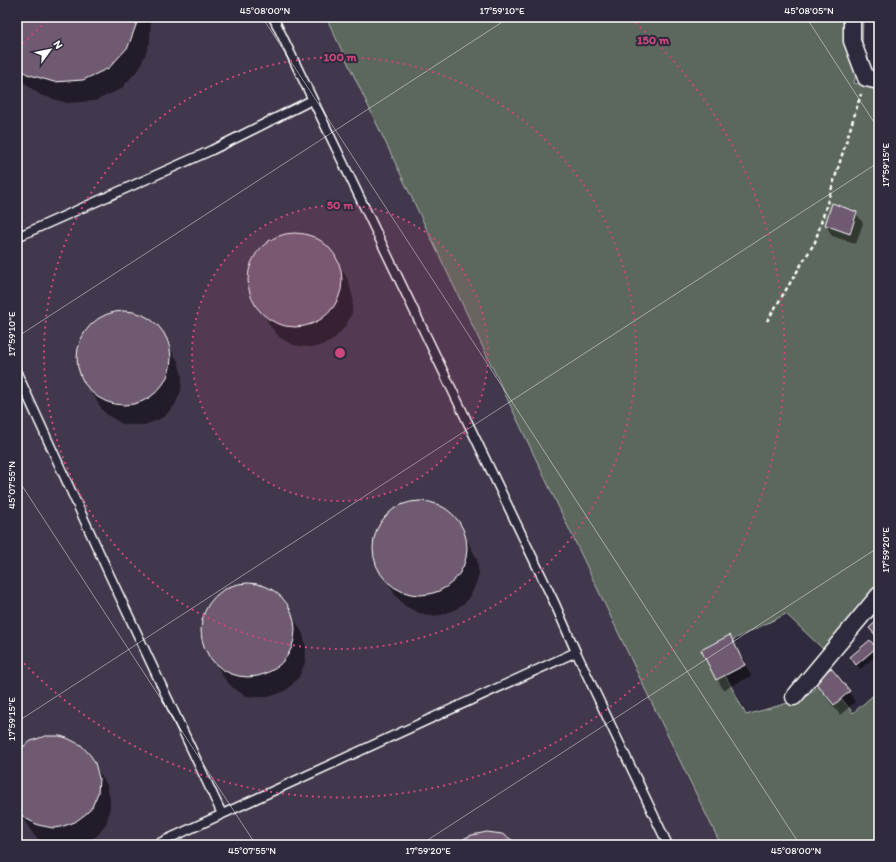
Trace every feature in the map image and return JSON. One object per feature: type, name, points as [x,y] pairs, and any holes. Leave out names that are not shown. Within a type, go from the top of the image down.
[{"type":"street","points":[[852,17],[852,41],[873,79]]},
{"type":"street","points":[[794,697],[879,596]]},
{"type":"lane","points":[[273,17],[555,604],[576,652],[668,845]]},
{"type":"lane","points":[[17,238],[212,150],[312,100]]},
{"type":"lane","points":[[17,373],[110,576],[222,814]]},
{"type":"lane","points":[[155,845],[576,652]]},
{"type":"path","points":[[767,321],[815,242],[873,79]]},
{"type":"shaded area","points":[[17,17],[326,17],[646,691],[721,845],[17,845]]},
{"type":"green space","points":[[326,17],[863,17],[862,48],[854,83],[879,89],[879,590],[824,650],[786,614],[712,650],[746,715],[805,698],[826,679],[853,713],[879,690],[879,845],[721,845],[646,691]]},
{"type":"building","points":[[17,17],[139,17],[128,47],[109,68],[83,80],[54,82],[27,74],[17,67]]},
{"type":"building","points":[[832,203],[857,212],[850,234],[825,225]]},
{"type":"building","points":[[295,233],[313,237],[328,247],[338,262],[342,280],[338,298],[328,313],[313,323],[295,327],[277,323],[262,313],[252,298],[248,280],[252,262],[262,247],[277,237]]},
{"type":"building","points":[[124,311],[142,315],[157,325],[167,340],[171,358],[167,376],[157,391],[142,401],[124,405],[106,401],[91,391],[81,376],[77,358],[81,340],[91,325],[106,315]]},
{"type":"building","points":[[420,501],[438,505],[453,515],[463,530],[467,548],[463,566],[453,581],[438,591],[420,595],[402,591],[387,581],[377,566],[373,548],[377,530],[387,515],[402,505]]},
{"type":"building","points":[[248,583],[266,587],[281,597],[291,612],[295,630],[291,648],[281,663],[266,673],[248,677],[230,673],[215,663],[205,648],[201,630],[205,612],[215,597],[230,587]]},
{"type":"building","points":[[879,619],[879,637],[878,638],[869,628]]},
{"type":"building","points":[[730,635],[745,665],[716,680],[701,650]]},
{"type":"building","points":[[870,640],[876,648],[856,665],[850,657]]},
{"type":"building","points":[[831,668],[850,691],[834,705],[814,681]]},
{"type":"building","points":[[45,736],[60,736],[81,745],[95,763],[99,778],[98,793],[92,807],[75,822],[61,827],[53,828],[38,825],[25,818],[17,810],[17,753],[31,741]]},
{"type":"building","points":[[487,832],[502,834],[519,845],[455,845],[472,835]]}]
